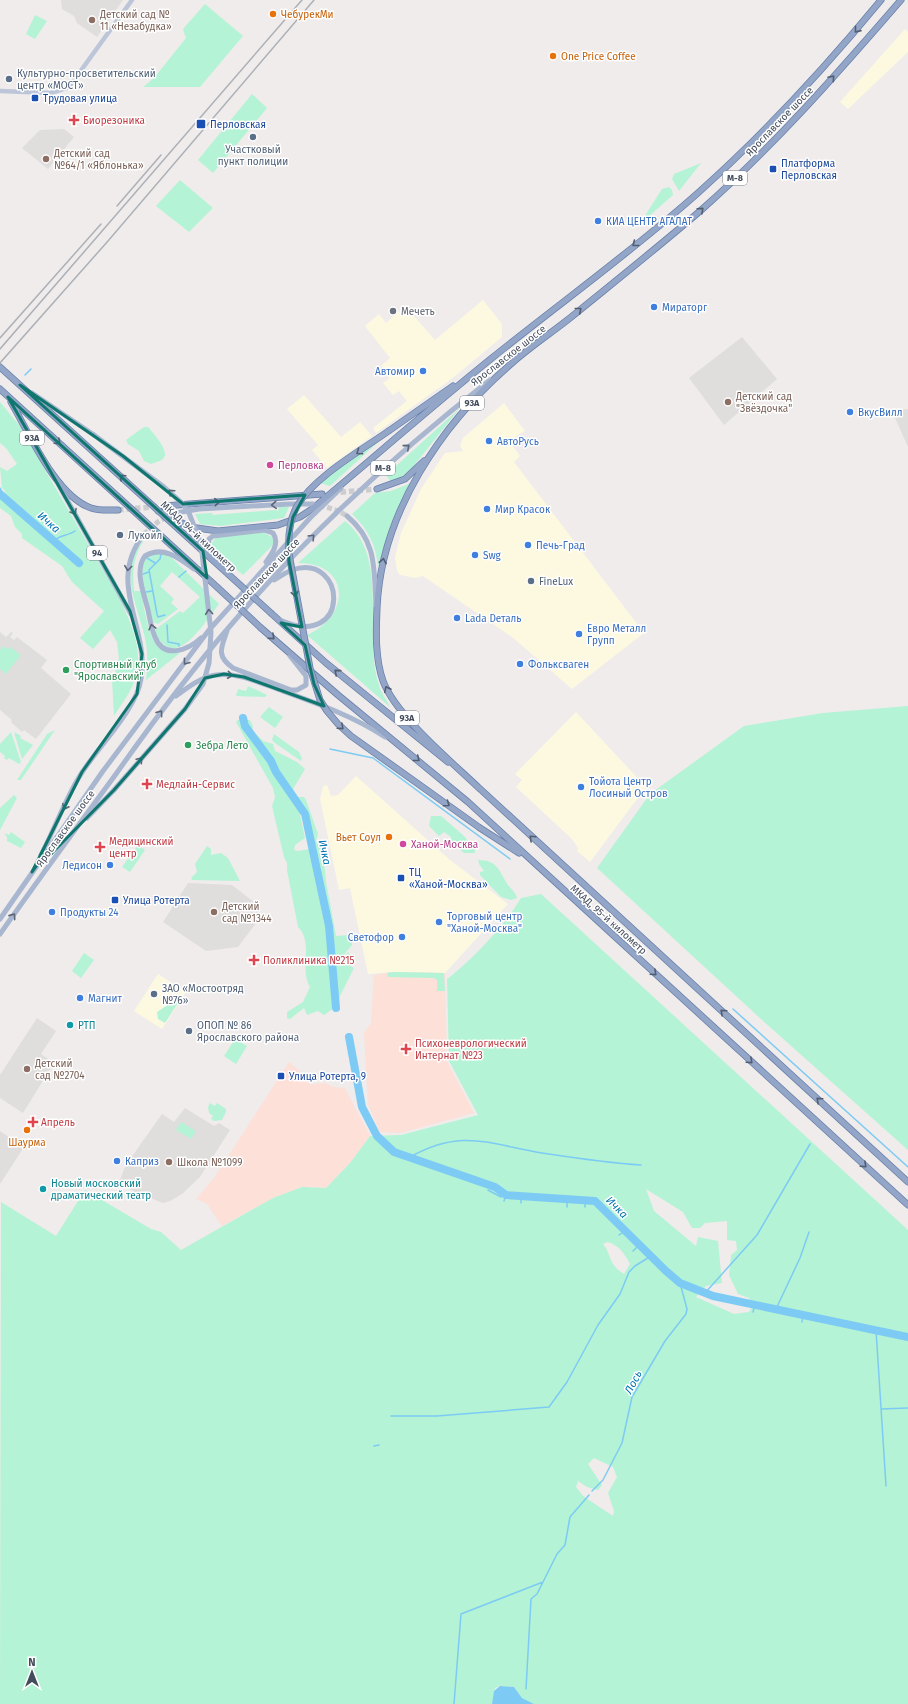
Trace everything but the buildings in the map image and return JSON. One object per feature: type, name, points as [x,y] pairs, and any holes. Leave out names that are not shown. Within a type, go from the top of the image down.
[{"type":"highway","name":"Ярославское шоссе","points":[[360,469],[405,429],[699,192],[807,86],[848,41],[881,0]]},
{"type":"highway","name":"Ярославское шоссе","points":[[511,364],[699,212],[740,174],[827,84],[901,0]]},
{"type":"highway","points":[[492,358],[312,487],[297,507],[293,517],[288,540],[289,554],[310,668],[320,700],[338,724],[480,828],[533,862]]},
{"type":"highway","name":"93A","points":[[377,489],[405,479],[415,472],[479,395],[511,364]]},
{"type":"highway","name":"МКАД, 94-й километр","points":[[0,367],[277,619],[388,715]]},
{"type":"highway","points":[[0,390],[283,648]]},
{"type":"highway","name":"93A","points":[[8,397],[55,478],[74,500],[92,509],[118,510]]},
{"type":"highway","name":"93A","points":[[437,447],[405,498],[385,549],[379,583],[376,624],[379,666],[386,689],[411,722],[480,789]]},
{"type":"highway","points":[[158,511],[199,530],[218,531],[278,525],[300,517],[312,509],[360,469]]},
{"type":"highway","points":[[164,506],[322,494]]},
{"type":"highway","name":"МКАД, 95-й километр","points":[[283,648],[468,802],[908,1206]]},
{"type":"highway","name":"МКАД, 95-й километр","points":[[388,715],[480,789],[908,1182]]},
{"type":"main road","points":[[0,92],[51,93],[68,88],[132,0]]},
{"type":"main road","name":"Ярославское шоссе","points":[[0,934],[170,700],[229,626],[266,585],[369,481],[414,440],[511,364]]},
{"type":"main road","points":[[20,385],[94,435],[164,487],[182,503],[189,513],[201,544],[211,632],[209,663],[203,684],[185,709],[114,790],[74,831]]},
{"type":"main road","name":"Ярославское шоссе","points":[[0,919],[142,718],[209,630],[310,518],[360,469]]},
{"type":"main road","name":"94","points":[[55,478],[130,611],[137,628]]},
{"type":"main road","points":[[176,514],[207,509],[313,504]]},
{"type":"main road","points":[[347,516],[363,532],[372,554],[376,624]]},
{"type":"main road","points":[[225,572],[210,553],[208,548],[209,539],[219,534],[269,531],[275,536],[276,545],[258,575]]},
{"type":"main road","name":"94","points":[[32,872],[82,772],[134,701],[140,686],[143,668],[140,640],[129,593],[127,571],[133,550],[144,534]]},
{"type":"main road","points":[[209,580],[168,552],[156,551],[149,553],[145,556],[140,565],[141,583],[155,638],[162,648],[168,650],[181,650],[191,647],[209,630]]},
{"type":"main road","points":[[266,585],[285,573],[302,568],[319,571],[331,582],[333,590],[332,608],[328,616],[322,622],[314,627],[304,628],[277,619]]},
{"type":"main road","points":[[229,626],[221,652],[222,658],[226,663],[233,668],[291,690],[302,689],[306,685],[306,676],[283,648]]},
{"type":"main road","points":[[170,700],[203,678],[224,674],[238,676],[308,700],[357,720],[405,749]]},
{"type":"highlighted area","points":[[20,385],[123,456],[183,504],[305,495],[293,517],[288,541],[289,561],[302,627],[281,623],[305,645],[314,684],[324,706],[244,677],[224,674],[205,678],[185,709],[114,790],[51,854],[47,851],[32,872],[82,772],[137,694],[142,654],[130,611],[8,397],[207,578],[203,551]]},
{"type":"shaded area","name":"Детский сад № 11 «Незабудка»","points":[[61,0],[123,0],[97,37],[77,23],[74,16],[62,9]]},
{"type":"shaded area","points":[[905,29],[908,32],[908,52],[848,109],[840,102]]},
{"type":"shaded area","name":"Детский сад №64/1 «Яблонька»","points":[[64,129],[74,137],[48,169],[22,148],[40,130]]},
{"type":"shaded area","name":"Автомир","points":[[483,300],[502,324],[502,337],[454,377],[376,433],[373,428],[407,401],[399,391],[393,395],[383,383],[390,378],[381,366],[390,358],[365,326],[379,314],[386,323],[405,306],[435,340]]},
{"type":"shaded area","name":"Детский сад \"Звёздочка\"","points":[[742,337],[777,379],[724,425],[689,378]]},
{"type":"shaded area","points":[[304,395],[341,437],[360,422],[372,436],[327,468],[312,450],[318,445],[287,409]]},
{"type":"shaded area","points":[[504,403],[525,431],[515,437],[512,445],[520,456],[514,462],[644,633],[572,689],[512,637],[423,576],[415,578],[400,575],[397,571],[395,558],[401,533],[421,489],[445,453],[463,451],[460,446],[463,438]]},
{"type":"shaded area","points":[[908,409],[908,447],[892,411]]},
{"type":"shaded area","points":[[0,632],[6,637],[11,632],[13,633],[10,637],[14,640],[17,637],[47,660],[41,668],[71,694],[36,739],[24,730],[22,732],[11,722],[12,720],[0,710]]},
{"type":"shaded area","name":"Тойота Центр Лосиный Остров","points":[[576,712],[646,787],[590,862],[577,851],[578,848],[572,839],[516,787],[522,780],[515,774]]},
{"type":"shaded area","points":[[356,776],[450,860],[508,904],[445,973],[393,972],[368,974],[350,888],[339,890],[320,799],[323,786],[327,785],[331,796],[338,795]]},
{"type":"shaded area","name":"Детский сад №1344","points":[[188,883],[232,885],[259,906],[259,919],[238,947],[206,951],[163,922]]},
{"type":"shaded area","name":"Психоневрологический Интернат №23","points":[[393,972],[445,973],[447,1061],[474,1113],[400,1133],[380,1132],[368,1105],[364,1033],[371,1023],[374,975]]},
{"type":"shaded area","points":[[158,974],[186,992],[162,1029],[134,1011]]},
{"type":"shaded area","name":"Детский сад №2704","points":[[37,1018],[56,1031],[41,1054],[54,1063],[23,1113],[0,1098],[0,1075]]},
{"type":"shaded area","points":[[289,1062],[300,1071],[301,1076],[310,1084],[325,1083],[334,1087],[345,1088],[370,1136],[350,1163],[326,1188],[302,1187],[273,1198],[222,1226],[207,1204],[196,1199],[214,1178]]},
{"type":"shaded area","name":"Школа №1099","points":[[185,1108],[214,1126],[219,1123],[230,1130],[200,1177],[182,1194],[163,1203],[135,1192],[119,1183],[124,1169],[162,1114],[174,1122]]},
{"type":"shaded area","points":[[0,1131],[24,1147],[0,1184]]},
{"type":"green space","points":[[205,4],[243,36],[200,87],[143,87],[154,78],[186,38],[183,29]]},
{"type":"green space","points":[[35,15],[47,21],[35,39],[26,34]]},
{"type":"green space","points":[[252,94],[267,108],[213,173],[198,160]]},
{"type":"green space","points":[[701,163],[679,191],[672,179],[674,174]]},
{"type":"green space","points":[[180,180],[213,208],[189,232],[156,206]]},
{"type":"green space","points":[[669,187],[672,190],[673,195],[639,225],[662,189]]},
{"type":"green space","points":[[0,402],[19,425],[121,601],[132,628],[138,656],[135,681],[114,716],[112,679],[116,674],[114,664],[119,659],[117,642],[110,630],[93,649],[80,638],[104,611],[72,582],[62,566],[22,538],[22,534],[15,527],[11,516],[0,508],[0,497],[4,496],[5,491],[2,488],[0,467],[7,471],[17,464],[6,448],[0,443]]},
{"type":"green space","points":[[460,408],[412,468],[403,476],[391,482],[386,475]]},
{"type":"green space","points":[[144,427],[148,427],[162,445],[165,452],[165,456],[162,460],[151,464],[144,461],[139,451],[128,444],[126,440]]},
{"type":"green space","points":[[389,432],[330,486],[320,483]]},
{"type":"green space","points":[[411,483],[393,519],[378,567],[370,538],[363,526],[352,514],[375,493],[391,491]]},
{"type":"green space","points":[[279,507],[289,507],[284,518],[220,526],[200,524],[195,514],[213,513],[212,515],[278,511]]},
{"type":"green space","points":[[345,521],[359,537],[367,555],[373,598],[373,643],[375,665],[380,688],[390,707],[307,635],[321,626],[332,616],[337,604],[339,592],[336,581],[328,572],[315,565],[298,563]]},
{"type":"green space","points":[[263,532],[272,537],[274,542],[272,546],[243,575],[212,548],[212,543],[216,537]]},
{"type":"green space","points":[[147,536],[139,549],[135,562],[133,576],[134,591],[141,591],[147,623],[157,645],[166,651],[180,653],[146,680],[146,645],[133,595],[130,571],[138,548]]},
{"type":"green space","points":[[153,553],[162,553],[171,557],[219,604],[189,641],[180,647],[171,648],[163,644],[155,632],[156,629],[180,611],[183,613],[200,597],[172,572],[160,586],[174,599],[171,603],[178,609],[158,624],[153,622],[144,587],[143,568],[145,560],[149,555]]},
{"type":"green space","points":[[3,646],[8,649],[10,647],[21,655],[6,674],[0,669],[0,650]]},
{"type":"green space","points":[[248,686],[267,695],[265,697],[236,696],[238,689],[246,691]]},
{"type":"green space","points":[[908,706],[908,1150],[761,1019],[597,868],[650,794],[744,726],[823,713]]},
{"type":"green space","points":[[269,707],[283,717],[275,728],[260,717]]},
{"type":"green space","points":[[241,720],[299,810],[305,838],[295,845],[294,850],[298,851],[310,849],[327,926],[334,1008],[324,1015],[318,1011],[307,1015],[304,1008],[290,1019],[287,1018],[287,1012],[303,1002],[310,987],[306,972],[305,940],[303,933],[298,927],[287,863],[284,857],[272,806],[275,797],[273,788],[236,722]]},
{"type":"green space","points":[[246,720],[250,720],[253,726],[252,730],[263,741],[273,744],[275,751],[297,762],[305,769],[293,789],[298,797],[304,797],[306,800],[318,834],[316,841],[323,851],[326,882],[336,936],[349,935],[352,938],[352,945],[341,958],[341,962],[354,968],[336,1004],[330,925],[307,814],[277,770],[272,759],[247,726]]},
{"type":"green space","points":[[55,730],[21,780],[17,780],[47,734]]},
{"type":"green space","points":[[11,732],[21,762],[19,764],[9,758],[7,760],[0,752],[0,744]]},
{"type":"green space","points":[[14,732],[21,736],[20,738],[33,745],[22,759]]},
{"type":"green space","points":[[274,734],[299,752],[302,758],[301,761],[272,740]]},
{"type":"green space","points":[[14,795],[17,798],[0,830],[0,808]]},
{"type":"green space","points":[[431,816],[441,816],[464,836],[475,850],[475,853],[464,853],[452,842],[448,843],[451,837],[444,832],[439,836],[429,826]]},
{"type":"green space","points":[[11,832],[25,842],[21,848],[7,841],[7,837],[4,833],[9,835]]},
{"type":"green space","points":[[138,845],[145,850],[130,872],[122,867]]},
{"type":"green space","points":[[207,846],[211,849],[211,855],[221,853],[228,858],[240,881],[192,880],[191,878],[197,872],[195,864]]},
{"type":"green space","points":[[478,860],[485,860],[494,864],[516,894],[517,898],[511,900],[501,897],[480,875],[480,872],[484,871]]},
{"type":"green space","points":[[541,894],[908,1230],[908,1704],[534,1704],[522,1698],[514,1687],[500,1686],[495,1688],[492,1704],[0,1704],[1,1202],[56,1236],[85,1190],[151,1229],[161,1232],[181,1250],[273,1198],[302,1187],[326,1188],[350,1163],[370,1136],[401,1135],[478,1115],[449,1061],[447,979],[487,942],[521,898]],"holes":[[[646,1189],[683,1212],[692,1228],[700,1228],[705,1223],[727,1221],[727,1240],[736,1241],[737,1250],[731,1255],[729,1275],[738,1294],[749,1298],[752,1307],[749,1312],[734,1314],[696,1297],[706,1286],[722,1283],[718,1241],[698,1237],[696,1246],[654,1211]],[[607,1242],[615,1245],[626,1257],[630,1264],[624,1274],[615,1266],[603,1244]],[[594,1458],[613,1467],[617,1477],[608,1493],[614,1511],[613,1516],[583,1496],[576,1487],[578,1481],[587,1487],[598,1490],[602,1485],[588,1464]]]},
{"type":"green space","points":[[348,952],[354,959],[349,965],[343,961],[343,958]]},
{"type":"green space","points":[[84,953],[94,960],[81,978],[72,971]]},
{"type":"green space","points":[[387,973],[444,973],[445,991],[437,991],[437,980],[434,978],[388,977]]},
{"type":"green space","points":[[178,998],[180,1000],[165,1023],[158,1019],[157,1012]]},
{"type":"green space","points":[[235,1039],[247,1046],[236,1064],[224,1056]]},
{"type":"green space","points":[[210,1103],[215,1106],[217,1103],[226,1109],[222,1120],[214,1121],[211,1119],[213,1116],[209,1113],[208,1107]]},
{"type":"green space","points":[[181,1122],[196,1131],[191,1139],[176,1130]]},
{"type":"water","points":[[500,1686],[514,1687],[522,1698],[534,1704],[492,1704],[494,1691]]},
{"type":"waterway","points":[[25,375],[31,369]]},
{"type":"waterway","name":"Ичка","points":[[0,488],[4,496]]},
{"type":"waterway","name":"Ичка","points":[[0,494],[79,563]]},
{"type":"waterway","points":[[54,541],[75,531]]},
{"type":"waterway","points":[[161,554],[160,559],[149,570],[158,617],[165,615]]},
{"type":"waterway","points":[[147,558],[155,563]]},
{"type":"waterway","points":[[179,577],[186,571]]},
{"type":"waterway","points":[[143,574],[149,572]]},
{"type":"waterway","points":[[146,592],[152,591]]},
{"type":"waterway","points":[[167,625],[168,642],[179,644],[179,646]]},
{"type":"waterway","name":"Ичка","points":[[243,718],[245,726],[271,761],[276,772],[305,814],[329,926],[336,1008]]},
{"type":"waterway","points":[[330,749],[373,758],[510,859]]},
{"type":"waterway","points":[[733,1009],[908,1167]]},
{"type":"waterway","name":"Ичка","points":[[349,1037],[362,1107],[377,1136],[394,1152],[495,1187],[506,1195],[595,1201],[680,1283],[713,1296],[908,1337]]},
{"type":"waterway","points":[[410,1157],[428,1148],[445,1143],[475,1141],[567,1157],[641,1165]]},
{"type":"waterway","points":[[705,1293],[757,1235],[810,1144]]},
{"type":"waterway","points":[[488,1190],[501,1197]]},
{"type":"waterway","name":"Ичка","points":[[504,1201],[506,1195]]},
{"type":"waterway","name":"Ичка","points":[[521,1196],[521,1203]]},
{"type":"waterway","points":[[567,1200],[567,1207]]},
{"type":"waterway","name":"Ичка","points":[[585,1201],[585,1207]]},
{"type":"waterway","name":"Ичка","points":[[619,1235],[625,1231]]},
{"type":"waterway","points":[[776,1309],[800,1258],[809,1232]]},
{"type":"waterway","points":[[633,1251],[639,1245]]},
{"type":"waterway","points":[[391,1416],[437,1416],[549,1407],[567,1382],[598,1325],[620,1294],[629,1272],[635,1266],[651,1256]]},
{"type":"waterway","name":"Лось","points":[[592,1491],[603,1480],[622,1443],[632,1397],[665,1341],[686,1314],[687,1309],[680,1283]]},
{"type":"waterway","name":"Ичка","points":[[753,1312],[755,1305]]},
{"type":"waterway","name":"Ичка","points":[[802,1322],[803,1315]]},
{"type":"waterway","points":[[876,1330],[886,1486]]},
{"type":"waterway","points":[[881,1409],[908,1408]]},
{"type":"waterway","points":[[374,1446],[379,1445]]},
{"type":"waterway","name":"Лось","points":[[526,1689],[531,1599],[537,1594],[557,1554],[565,1545],[570,1517],[589,1495]]},
{"type":"waterway","points":[[454,1704],[461,1614],[543,1582]]},
{"type":"tunnel","points":[[332,493],[377,489]]},
{"type":"tunnel","points":[[320,505],[339,511],[347,516]]},
{"type":"tunnel","points":[[118,510],[164,506]]},
{"type":"tunnel","points":[[144,534],[159,521],[176,513]]},
{"type":"railway","points":[[0,349],[302,0]]},
{"type":"railway","points":[[0,363],[108,241],[314,0]]},
{"type":"railway","points":[[117,206],[161,155]]},
{"type":"railway","points":[[0,338],[101,224]]},
{"type":"place","name":"ЧебурекМи","points":[[273,14]]},
{"type":"place","name":"Детский сад № 11 «Незабудка»","points":[[92,20]]},
{"type":"place","name":"One Price Coffee","points":[[553,56]]},
{"type":"place","name":"Культурно-просветительский центр «МОСТ»","points":[[9,79]]},
{"type":"place","name":"Трудовая улица","points":[[35,98]]},
{"type":"place","name":"Биорезоника","points":[[74,120]]},
{"type":"place","name":"Перловская","points":[[201,124]]},
{"type":"place","name":"Участковый пункт полиции","points":[[253,137]]},
{"type":"place","name":"Детский сад №64/1 «Яблонька»","points":[[46,159]]},
{"type":"place","name":"Платформа Перловская","points":[[773,169]]},
{"type":"place","name":"КИА ЦЕНТР АГАЛАТ","points":[[598,221]]},
{"type":"place","name":"Мираторг","points":[[654,307]]},
{"type":"place","name":"Мечеть","points":[[393,311]]},
{"type":"place","name":"Автомир","points":[[423,371]]},
{"type":"place","name":"Детский сад \"Звёздочка\"","points":[[728,402]]},
{"type":"place","name":"ВкусВилл","points":[[850,412]]},
{"type":"place","name":"АвтоРусь","points":[[489,441]]},
{"type":"place","name":"Перловка","points":[[270,465]]},
{"type":"place","name":"Мир Красок","points":[[487,509]]},
{"type":"place","name":"Лукойл","points":[[120,535]]},
{"type":"place","name":"Печь-Град","points":[[528,545]]},
{"type":"place","name":"Swg","points":[[475,555]]},
{"type":"place","name":"FineLux","points":[[531,581]]},
{"type":"place","name":"Lada Dеталь","points":[[457,618]]},
{"type":"place","name":"Евро Металл Групп","points":[[579,634]]},
{"type":"place","name":"Фольксваген","points":[[520,664]]},
{"type":"place","name":"Спортивный клуб \"Ярославский\"","points":[[66,670]]},
{"type":"place","name":"Зебра Лето","points":[[188,745]]},
{"type":"place","name":"Медлайн-Сервис","points":[[147,784]]},
{"type":"place","name":"Тойота Центр Лосиный Остров","points":[[581,787]]},
{"type":"place","name":"Вьет Соул","points":[[389,837]]},
{"type":"place","name":"Ханой-Москва","points":[[403,844]]},
{"type":"place","name":"Медицинский центр","points":[[100,847]]},
{"type":"place","name":"Ледисон","points":[[110,865]]},
{"type":"place","name":"ТЦ «Ханой-Москва»","points":[[401,878]]},
{"type":"place","name":"Улица Ротерта","points":[[115,900]]},
{"type":"place","name":"Продукты 24","points":[[52,912]]},
{"type":"place","name":"Детский сад №1344","points":[[214,912]]},
{"type":"place","name":"Торговый центр \"Ханой-Москва\"","points":[[439,922]]},
{"type":"place","name":"Светофор","points":[[402,937]]},
{"type":"place","name":"Поликлиника №215","points":[[254,960]]},
{"type":"place","name":"ЗАО «Мостоотряд №76»","points":[[154,994]]},
{"type":"place","name":"Магнит","points":[[80,998]]},
{"type":"place","name":"РТП","points":[[70,1025]]},
{"type":"place","name":"ОПОП № 86 Ярославского района","points":[[189,1031]]},
{"type":"place","name":"Психоневрологический Интернат №23","points":[[406,1049]]},
{"type":"place","name":"Детский сад №2704","points":[[27,1069]]},
{"type":"place","name":"Улица Ротерта, 9","points":[[281,1076]]},
{"type":"place","name":"Апрель","points":[[33,1122]]},
{"type":"place","name":"Шаурма","points":[[27,1130]]},
{"type":"place","name":"Каприз","points":[[117,1161]]},
{"type":"place","name":"Школа №1099","points":[[169,1162]]},
{"type":"place","name":"Новый московский драматический театр","points":[[43,1189]]}]
